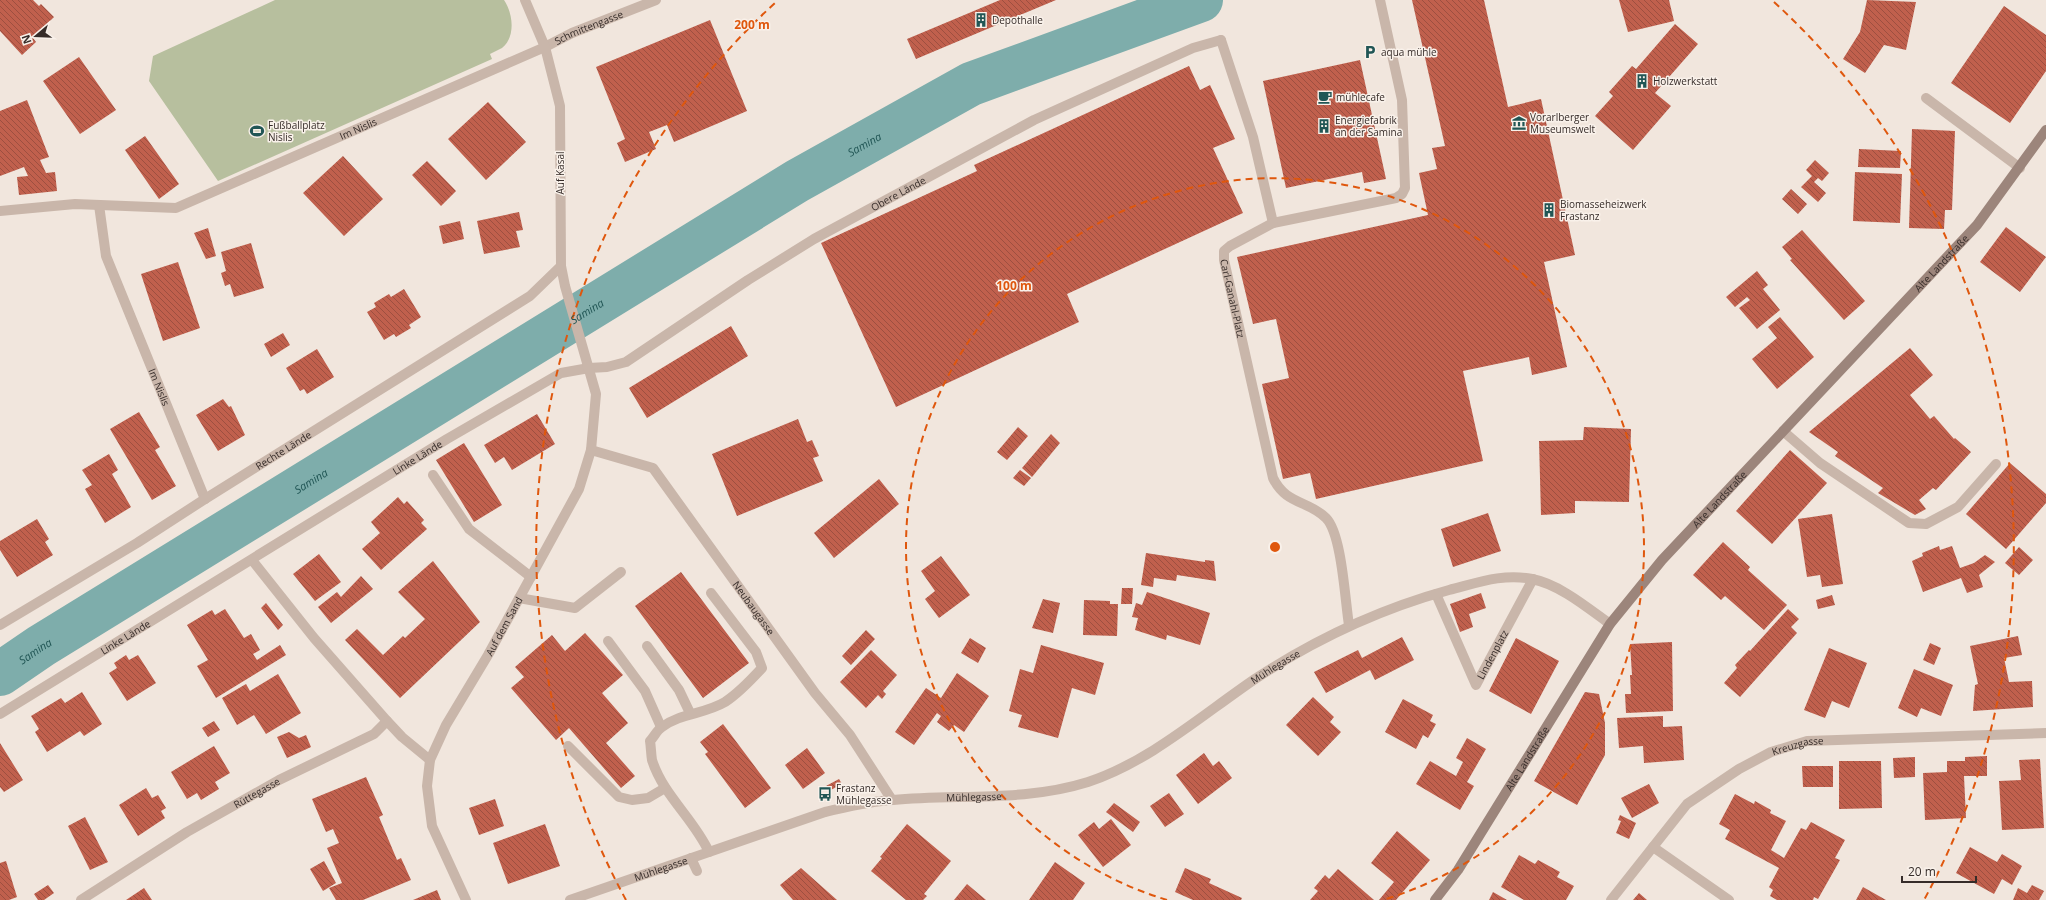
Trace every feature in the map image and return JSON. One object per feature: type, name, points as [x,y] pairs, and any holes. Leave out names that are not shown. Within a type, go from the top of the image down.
[{"type":"main road","name":"Alte Landstraße","points":[[1435,900],[1458,870],[1610,624],[1662,560],[1977,225],[2020,168],[2046,130]]},
{"type":"street","name":"Auf Kasal","points":[[525,0],[544,47],[560,106],[561,266],[565,286],[584,348]]},
{"type":"street","name":"Schmittengasse","points":[[544,47],[572,33],[656,0]]},
{"type":"street","name":"Carl-Ganahl-Platz","points":[[1349,626],[1337,541],[1331,525],[1325,517],[1282,493],[1273,478],[1224,260],[1224,251],[1230,246],[1273,224],[1396,198],[1402,194],[1405,188],[1402,100],[1380,0]]},
{"type":"street","name":"Obere Lände","points":[[588,368],[607,367],[626,362],[748,280],[814,239],[1034,120],[1193,48],[1221,40],[1253,137],[1273,224]]},
{"type":"street","name":"Im Nislis","points":[[0,211],[75,204],[176,208],[544,47]]},
{"type":"street","points":[[1926,98],[2020,168]]},
{"type":"street","name":"Im Nislis","points":[[99,205],[106,256],[205,498]]},
{"type":"street","name":"Rechte Lände","points":[[0,625],[137,543],[205,498],[530,296],[561,266]]},
{"type":"street","name":"Auf dem Sand","points":[[466,900],[432,826],[427,786],[430,760],[446,725],[488,655],[579,489],[591,450],[596,394],[584,348]]},
{"type":"street","name":"Linke Lände","points":[[0,714],[447,439],[561,373],[588,368]]},
{"type":"street","points":[[1783,430],[1820,463],[1909,523],[1926,524],[1958,507],[1996,464]]},
{"type":"street","name":"Neubaugasse","points":[[591,450],[653,468],[814,692],[850,735],[892,800]]},
{"type":"street","points":[[433,475],[469,529],[531,577]]},
{"type":"street","points":[[252,560],[314,638],[387,721],[402,737],[430,760]]},
{"type":"street","points":[[519,598],[575,608],[621,572]]},
{"type":"street","points":[[1349,626],[1436,594],[1500,576],[1533,579],[1562,591],[1610,624]]},
{"type":"street","name":"Lindenplatz","points":[[1436,594],[1476,685],[1533,579]]},
{"type":"street","points":[[709,852],[704,839],[665,788],[652,759],[650,741],[661,727],[690,713],[704,711],[725,702],[748,683],[762,668],[756,652],[711,593]]},
{"type":"street","name":"Mühlegasse","points":[[570,900],[825,812],[892,800],[1026,794],[1057,790],[1113,773],[1136,762],[1257,678],[1349,626]]},
{"type":"street","points":[[608,641],[645,690],[661,727]]},
{"type":"street","points":[[647,646],[679,690],[690,713]]},
{"type":"street","name":"Rüttegasse","points":[[81,900],[187,832],[279,780],[374,734],[387,721]]},
{"type":"street","name":"Kreuzgasse","points":[[1611,900],[1687,804],[1745,765],[1771,752],[1807,741],[2046,733]]},
{"type":"street","points":[[568,746],[619,797],[632,800],[648,798],[665,788]]},
{"type":"street","points":[[1653,848],[1729,900]]},
{"type":"street","points":[[691,858],[697,871]]},
{"type":"green space","name":"Fußballplatz Nislis","points":[[275,0],[504,0],[509,11],[512,25],[509,38],[506,43],[502,48],[490,54],[492,59],[218,181],[149,81],[153,56]]},
{"type":"building","points":[[0,0],[33,0],[39,6],[41,4],[54,17],[33,38],[36,42],[22,55],[0,31]]},
{"type":"building","name":"Depothalle","points":[[1000,0],[1056,0],[916,59],[907,39]]},
{"type":"building","points":[[1412,0],[1484,0],[1508,107],[1541,99],[1575,255],[1544,262],[1567,367],[1532,375],[1529,357],[1463,371],[1483,461],[1316,499],[1310,473],[1283,479],[1262,384],[1289,378],[1276,319],[1253,324],[1237,257],[1428,215],[1419,173],[1437,169],[1432,148],[1445,146]]},
{"type":"building","points":[[1619,0],[1669,0],[1674,21],[1628,32]]},
{"type":"building","points":[[1867,0],[1916,2],[1906,50],[1884,45],[1865,73],[1843,59],[1860,32]]},
{"type":"building","points":[[2004,6],[2046,35],[2046,71],[2010,123],[1951,83]]},
{"type":"building","points":[[710,20],[747,111],[674,142],[667,125],[649,132],[656,149],[625,162],[617,143],[625,139],[596,67]]},
{"type":"building","name":"Holzwerkstatt","points":[[1675,24],[1698,44],[1655,93],[1671,106],[1633,150],[1595,116],[1613,96],[1609,92],[1632,66],[1636,69]]},
{"type":"building","points":[[79,57],[116,110],[80,134],[43,81]]},
{"type":"building","name":"Energiefabrik an der Samina","points":[[1360,60],[1386,179],[1364,183],[1362,172],[1286,188],[1263,81]]},
{"type":"building","points":[[1189,66],[1200,90],[1210,85],[1235,139],[1213,148],[1243,213],[1067,294],[1079,322],[896,407],[821,243],[977,171],[974,165]]},
{"type":"building","points":[[27,100],[49,157],[40,160],[46,173],[55,172],[57,191],[19,195],[17,177],[28,176],[24,167],[0,176],[0,111]]},
{"type":"building","points":[[488,102],[526,142],[486,180],[448,139]]},
{"type":"building","points":[[1912,129],[1955,131],[1952,210],[1945,210],[1944,229],[1909,228]]},
{"type":"building","points":[[145,136],[179,184],[159,199],[125,150]]},
{"type":"building","points":[[1859,149],[1901,151],[1900,168],[1858,167]]},
{"type":"building","points":[[343,156],[383,199],[344,236],[303,193]]},
{"type":"building","points":[[1815,160],[1829,173],[1822,181],[1818,178],[1814,182],[1826,193],[1818,202],[1801,187],[1812,176],[1806,170]]},
{"type":"building","points":[[427,161],[456,191],[441,206],[412,175]]},
{"type":"building","points":[[1855,172],[1902,174],[1900,223],[1853,221]]},
{"type":"building","points":[[1791,189],[1807,204],[1798,214],[1782,199]]},
{"type":"building","points":[[519,212],[523,230],[516,231],[520,247],[484,254],[477,221]]},
{"type":"building","points":[[460,221],[464,239],[443,244],[439,226]]},
{"type":"building","points":[[2006,227],[2046,257],[2020,292],[1980,262]]},
{"type":"building","points":[[208,228],[216,256],[206,259],[194,233]]},
{"type":"building","points":[[1802,230],[1865,301],[1844,320],[1790,260],[1792,259],[1782,247]]},
{"type":"building","points":[[251,243],[264,288],[234,297],[230,284],[225,286],[221,273],[226,271],[221,252]]},
{"type":"building","points":[[178,262],[200,328],[163,341],[141,274]]},
{"type":"building","points":[[1757,271],[1768,285],[1763,289],[1780,310],[1757,329],[1739,308],[1750,300],[1747,297],[1735,307],[1726,297]]},
{"type":"building","points":[[404,289],[421,317],[409,325],[411,328],[396,337],[394,334],[384,340],[367,312],[376,307],[374,303],[389,294],[391,297]]},
{"type":"building","points":[[1780,317],[1814,357],[1777,389],[1752,359],[1777,338],[1768,327]]},
{"type":"building","points":[[731,326],[748,356],[647,418],[629,388]]},
{"type":"building","points":[[283,333],[290,345],[271,357],[264,344]]},
{"type":"building","points":[[1910,348],[1933,375],[1910,395],[1930,419],[1934,416],[1954,439],[1955,438],[1971,452],[1936,490],[1933,488],[1919,500],[1926,509],[1915,515],[1878,493],[1883,488],[1835,456],[1838,452],[1809,432]]},
{"type":"building","points":[[317,349],[334,377],[307,394],[304,389],[300,391],[286,368]]},
{"type":"building","points":[[223,399],[229,407],[231,406],[245,435],[218,451],[196,415]]},
{"type":"building","points":[[139,412],[160,447],[155,450],[176,486],[152,500],[110,429]]},
{"type":"building","points":[[537,414],[555,444],[512,470],[504,457],[495,463],[484,445]]},
{"type":"building","points":[[798,419],[807,442],[812,440],[819,456],[813,458],[823,481],[737,516],[712,454]]},
{"type":"building","points":[[1018,427],[1028,436],[1007,460],[997,452]]},
{"type":"building","points":[[1584,427],[1631,429],[1629,502],[1575,501],[1575,513],[1541,515],[1539,441],[1583,440]]},
{"type":"building","points":[[1051,434],[1060,443],[1032,477],[1022,468]]},
{"type":"building","points":[[464,443],[502,505],[474,522],[436,460]]},
{"type":"building","points":[[1790,450],[1827,483],[1772,544],[1736,511]]},
{"type":"building","points":[[109,454],[118,470],[112,474],[131,507],[105,523],[85,489],[92,485],[82,470]]},
{"type":"building","points":[[2010,463],[2046,494],[2046,503],[2006,549],[1966,514]]},
{"type":"building","points":[[1020,470],[1031,478],[1024,486],[1013,478]]},
{"type":"building","points":[[879,479],[899,504],[834,558],[814,533]]},
{"type":"building","points":[[398,497],[404,504],[407,501],[424,520],[421,523],[427,529],[381,570],[362,549],[380,533],[371,522]]},
{"type":"building","points":[[1488,513],[1501,551],[1453,567],[1441,529]]},
{"type":"building","points":[[1832,514],[1843,584],[1822,587],[1820,575],[1807,577],[1798,519]]},
{"type":"building","points":[[37,519],[49,539],[45,542],[53,555],[17,577],[0,550],[0,541]]},
{"type":"building","points":[[1723,542],[1750,567],[1748,570],[1787,605],[1764,630],[1725,596],[1721,600],[1693,575]]},
{"type":"building","points":[[1939,546],[1940,550],[1952,546],[1960,568],[1974,563],[1985,555],[1995,562],[1979,575],[1983,587],[1967,593],[1961,578],[1923,592],[1912,561],[1923,556],[1922,553]]},
{"type":"building","points":[[2019,547],[2033,560],[2019,575],[2005,563]]},
{"type":"building","points":[[1146,553],[1205,562],[1205,560],[1214,561],[1216,581],[1177,575],[1176,581],[1154,578],[1153,587],[1141,585]]},
{"type":"building","points":[[319,554],[341,582],[315,601],[293,574]]},
{"type":"building","points":[[941,556],[970,595],[939,618],[925,599],[935,591],[921,571]]},
{"type":"building","points":[[433,561],[480,622],[400,698],[345,640],[357,629],[383,655],[403,636],[405,638],[425,619],[398,592]]},
{"type":"building","points":[[681,572],[749,663],[703,698],[635,606]]},
{"type":"building","points":[[361,576],[373,589],[331,623],[318,607],[337,592],[341,597]]},
{"type":"building","points":[[1122,588],[1133,588],[1132,604],[1121,604]]},
{"type":"building","points":[[1147,592],[1210,613],[1200,645],[1167,635],[1166,640],[1135,630],[1138,618],[1132,617],[1136,603],[1142,605]]},
{"type":"building","points":[[1481,593],[1486,608],[1469,614],[1473,627],[1460,632],[1450,604]]},
{"type":"building","points":[[1832,595],[1835,605],[1818,609],[1816,600]]},
{"type":"building","points":[[1043,599],[1060,603],[1053,633],[1032,628]]},
{"type":"building","points":[[1084,600],[1110,601],[1110,604],[1118,604],[1117,636],[1083,635]]},
{"type":"building","points":[[266,603],[283,625],[278,630],[261,608]]},
{"type":"building","points":[[225,609],[244,638],[251,634],[260,650],[253,654],[257,660],[280,645],[286,655],[216,698],[197,666],[208,660],[187,625],[212,610],[215,615]]},
{"type":"building","points":[[1788,609],[1799,619],[1791,627],[1797,633],[1740,697],[1724,683],[1737,668],[1735,665],[1749,650],[1750,651]]},
{"type":"building","points":[[866,630],[875,639],[851,665],[842,656]]},
{"type":"building","points":[[585,633],[623,675],[602,693],[628,723],[606,743],[635,776],[621,788],[569,728],[556,740],[511,688],[524,677],[515,667],[552,635],[565,651]]},
{"type":"building","points":[[2018,636],[2022,655],[2004,658],[2009,682],[2032,681],[2033,707],[1973,711],[1975,685],[1978,684],[1970,646]]},
{"type":"building","points":[[1402,637],[1414,660],[1375,680],[1370,670],[1326,693],[1314,672],[1358,650],[1362,658]]},
{"type":"building","points":[[970,638],[986,648],[978,663],[961,653]]},
{"type":"building","points":[[1516,638],[1559,661],[1531,714],[1489,691]]},
{"type":"building","points":[[1672,642],[1673,711],[1626,713],[1625,694],[1631,694],[1630,675],[1632,675],[1630,644]]},
{"type":"building","points":[[1930,643],[1941,648],[1934,665],[1923,660]]},
{"type":"building","points":[[1041,645],[1104,663],[1095,695],[1072,688],[1058,738],[1018,727],[1022,715],[1009,711],[1020,669],[1033,673]]},
{"type":"building","points":[[1829,648],[1867,663],[1849,708],[1832,701],[1825,718],[1804,710]]},
{"type":"building","points":[[871,650],[897,675],[883,691],[886,694],[882,699],[878,695],[866,708],[840,682]]},
{"type":"building","points":[[126,655],[129,660],[138,655],[156,683],[127,701],[109,673],[117,668],[114,663]]},
{"type":"building","points":[[1914,669],[1953,685],[1941,716],[1921,708],[1917,717],[1898,708]]},
{"type":"building","points":[[957,673],[989,696],[964,732],[954,725],[949,731],[937,722],[941,716],[937,713],[914,745],[895,732],[926,688],[941,698]]},
{"type":"building","points":[[278,674],[301,713],[266,734],[254,715],[237,725],[222,698],[246,684],[250,691]]},
{"type":"building","points":[[82,692],[102,724],[84,736],[80,731],[47,752],[35,732],[39,729],[31,716],[61,698],[65,703]]},
{"type":"building","points":[[1585,692],[1599,694],[1605,723],[1605,755],[1577,805],[1534,781]]},
{"type":"building","points":[[1313,697],[1334,717],[1330,722],[1341,732],[1318,756],[1286,725]]},
{"type":"building","points":[[1403,699],[1433,715],[1430,721],[1436,724],[1428,738],[1423,735],[1416,749],[1385,732]]},
{"type":"building","points":[[1663,716],[1663,727],[1682,726],[1684,760],[1644,763],[1643,746],[1619,748],[1617,718]]},
{"type":"building","points":[[214,721],[220,730],[208,737],[202,728]]},
{"type":"building","points":[[723,724],[771,788],[745,808],[705,754],[708,752],[700,742]]},
{"type":"building","points":[[289,732],[299,738],[306,735],[311,747],[287,758],[277,737]]},
{"type":"building","points":[[1467,738],[1486,749],[1467,782],[1474,786],[1460,810],[1416,784],[1430,761],[1456,776],[1463,762],[1456,758]]},
{"type":"building","points":[[0,743],[23,780],[4,792],[0,787]]},
{"type":"building","points":[[214,746],[230,773],[215,782],[219,789],[201,800],[197,793],[187,799],[171,772]]},
{"type":"building","points":[[807,748],[825,773],[803,789],[785,765]]},
{"type":"building","points":[[1204,753],[1213,766],[1219,761],[1232,778],[1198,804],[1176,775]]},
{"type":"building","points":[[1987,756],[1987,776],[1964,776],[1966,818],[1925,820],[1923,773],[1947,772],[1947,761],[1965,761],[1965,757]]},
{"type":"building","points":[[1915,757],[1915,777],[1894,778],[1893,758]]},
{"type":"building","points":[[2040,759],[2044,828],[2002,830],[1999,781],[2021,780],[2019,760]]},
{"type":"building","points":[[1839,761],[1881,761],[1882,808],[1839,809]]},
{"type":"building","points":[[1802,766],[1833,766],[1833,787],[1803,787]]},
{"type":"building","points":[[366,777],[383,815],[379,817],[397,860],[401,858],[411,880],[363,900],[336,900],[329,888],[342,883],[327,848],[339,843],[333,829],[326,832],[312,799]]},
{"type":"building","points":[[839,779],[842,784],[829,791],[826,786]]},
{"type":"building","points":[[1649,784],[1659,803],[1632,818],[1621,798]]},
{"type":"building","points":[[146,788],[152,798],[158,795],[166,808],[161,811],[165,818],[138,836],[119,805]]},
{"type":"building","points":[[1169,793],[1184,814],[1165,827],[1150,806]]},
{"type":"building","points":[[1735,794],[1754,804],[1755,801],[1771,810],[1770,813],[1786,821],[1771,850],[1784,858],[1801,828],[1806,830],[1811,822],[1845,840],[1835,858],[1840,860],[1818,899],[1814,897],[1813,900],[1777,900],[1770,896],[1773,890],[1769,887],[1779,868],[1725,839],[1730,830],[1719,824]]},
{"type":"building","points":[[495,799],[504,826],[479,835],[469,808]]},
{"type":"building","points":[[1114,803],[1140,822],[1133,832],[1106,812]]},
{"type":"building","points":[[1620,815],[1636,823],[1629,839],[1616,833],[1621,821],[1618,820]]},
{"type":"building","points":[[85,817],[108,862],[90,870],[68,826]]},
{"type":"building","points":[[1111,819],[1131,845],[1103,867],[1078,835],[1094,822],[1099,829]]},
{"type":"building","points":[[545,824],[560,866],[508,884],[493,843]]},
{"type":"building","points":[[907,824],[951,861],[924,894],[927,896],[923,900],[906,900],[871,871],[882,858],[880,857]]},
{"type":"building","points":[[1397,831],[1430,860],[1396,900],[1379,900],[1394,882],[1371,863]]},
{"type":"building","points":[[1970,847],[1997,862],[2002,854],[2022,866],[2012,885],[2002,879],[1994,894],[1956,873]]},
{"type":"building","points":[[1519,855],[1535,864],[1538,860],[1560,872],[1557,877],[1574,886],[1566,900],[1524,900],[1501,887]]},
{"type":"building","points":[[6,861],[17,897],[9,900],[0,900],[0,863]]},
{"type":"building","points":[[324,861],[336,883],[323,891],[310,869]]},
{"type":"building","points":[[1055,862],[1085,883],[1073,900],[1029,900]]},
{"type":"building","points":[[801,868],[837,900],[793,900],[780,885]]},
{"type":"building","points":[[1185,868],[1211,879],[1209,883],[1242,898],[1241,900],[1193,900],[1175,892]]},
{"type":"building","points":[[1338,869],[1374,900],[1310,900],[1318,891],[1314,888],[1325,875],[1329,879]]},
{"type":"building","points":[[967,884],[986,900],[954,900]]},
{"type":"building","points":[[48,885],[54,893],[44,900],[38,900],[34,894]]},
{"type":"building","points":[[2032,885],[2044,891],[2039,900],[2013,900],[2018,888],[2027,893]]},
{"type":"building","points":[[1863,887],[1886,900],[1856,900]]},
{"type":"building","points":[[144,888],[152,900],[126,900]]},
{"type":"building","points":[[437,890],[441,900],[413,900]]},
{"type":"building","points":[[1493,892],[1507,900],[1489,900]]},
{"type":"building","points":[[1639,893],[1647,900],[1633,900]]},
{"type":"waterway","name":"Samina","points":[[0,674],[41,646],[797,181],[971,84],[1201,0]]},
{"type":"place","name":"Depothalle","points":[[981,20]]},
{"type":"place","name":"aqua mühle","points":[[1370,52]]},
{"type":"place","name":"Holzwerkstatt","points":[[1642,81]]},
{"type":"place","name":"mühlecafe","points":[[1325,97]]},
{"type":"place","name":"Vorarlberger Museumswelt","points":[[1519,123]]},
{"type":"place","name":"Energiefabrik an der Samina","points":[[1324,126]]},
{"type":"place","name":"Fußballplatz Nislis","points":[[257,131]]},
{"type":"place","name":"Biomasseheizwerk Frastanz","points":[[1549,210]]},
{"type":"place","name":"Frastanz Mühlegasse","points":[[825,794]]}]
